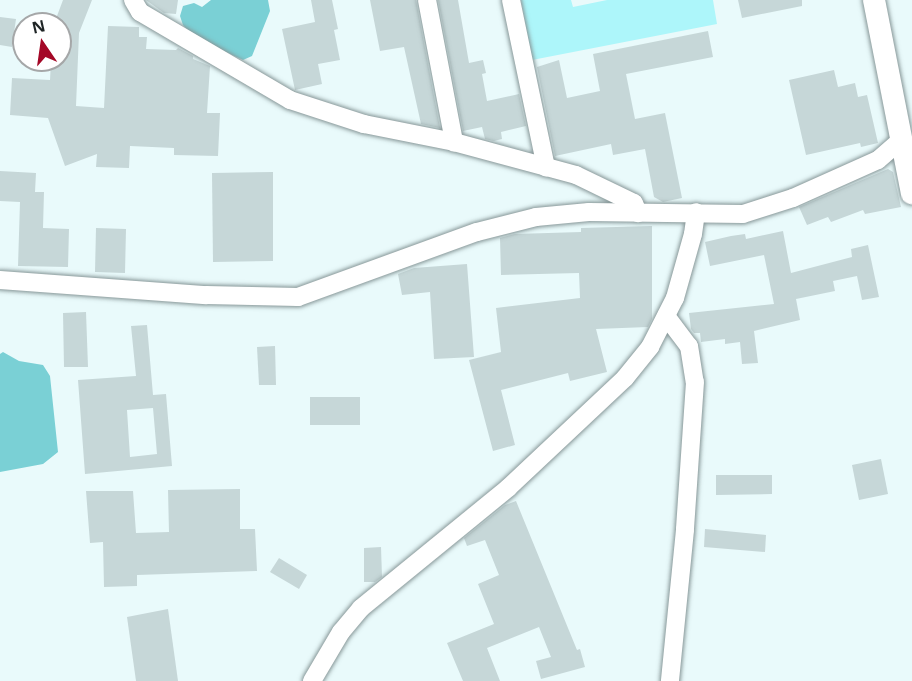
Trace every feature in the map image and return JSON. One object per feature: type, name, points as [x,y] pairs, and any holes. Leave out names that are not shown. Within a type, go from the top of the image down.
[{"type":"street","points":[[133,0],[140,12],[290,100],[364,124],[454,142],[576,175],[634,203],[638,213]]},
{"type":"street","points":[[427,0],[454,142]]},
{"type":"street","points":[[511,0],[546,166]]},
{"type":"street","points":[[874,0],[907,137],[912,193]]},
{"type":"street","points":[[0,280],[206,295],[298,297],[510,222],[589,212],[743,214],[767,207],[878,160],[907,137]]},
{"type":"street","points":[[312,681],[341,632],[361,608],[508,488],[624,378],[650,347],[675,298],[693,234],[696,212]]},
{"type":"street","points":[[666,316],[689,346],[695,382],[685,530],[670,681]]},
{"type":"shaded area","points":[[211,0],[268,0],[270,11],[252,56],[243,60],[194,37],[183,25],[180,16],[183,6],[194,3],[202,7]]},
{"type":"shaded area","points":[[521,0],[571,0],[573,7],[607,0],[713,0],[717,24],[532,60]]},
{"type":"shaded area","points":[[3,352],[19,361],[43,365],[50,376],[58,452],[43,464],[0,472],[0,354]]},
{"type":"building","points":[[63,0],[92,0],[79,33],[76,106],[104,108],[108,26],[139,27],[139,37],[147,37],[146,49],[176,50],[178,48],[193,56],[193,59],[210,66],[207,113],[220,113],[218,156],[174,155],[174,148],[130,146],[129,168],[96,167],[97,154],[65,166],[48,118],[10,115],[12,78],[50,80],[50,72],[72,72],[72,12],[58,12]]},
{"type":"building","points":[[146,0],[178,0],[176,14],[164,13]]},
{"type":"building","points":[[311,0],[332,0],[338,29],[334,30],[340,60],[318,64],[322,84],[295,90],[282,29],[315,22]]},
{"type":"building","points":[[370,0],[416,0],[440,128],[421,124],[404,47],[380,51]]},
{"type":"building","points":[[438,0],[458,0],[469,63],[483,60],[486,73],[482,74],[487,101],[519,94],[526,126],[501,132],[502,139],[494,141],[485,139],[482,127],[463,131]]},
{"type":"building","points":[[738,0],[802,0],[802,6],[742,18]]},
{"type":"building","points":[[0,17],[12,18],[12,47],[0,45]]},
{"type":"building","points":[[708,31],[713,57],[626,74],[635,119],[665,113],[682,198],[663,202],[654,197],[645,149],[613,155],[611,144],[555,156],[537,67],[559,60],[567,98],[600,91],[593,54]]},
{"type":"building","points":[[834,70],[838,87],[855,83],[858,97],[867,95],[878,143],[861,147],[860,143],[806,155],[789,80]]},
{"type":"building","points":[[888,169],[893,172],[901,207],[865,214],[863,210],[831,222],[828,217],[807,225],[799,207]]},
{"type":"building","points":[[0,171],[36,173],[35,192],[44,192],[43,228],[69,229],[68,267],[18,266],[20,202],[0,201]]},
{"type":"building","points":[[273,172],[273,261],[213,262],[212,173]]},
{"type":"building","points":[[652,226],[652,319],[648,327],[596,329],[607,372],[570,381],[568,373],[501,390],[515,445],[493,451],[469,360],[501,352],[496,308],[580,298],[579,273],[501,275],[500,238],[515,234],[581,232],[581,228]]},
{"type":"building","points":[[96,228],[126,229],[125,273],[95,272]]},
{"type":"building","points":[[783,231],[791,273],[852,257],[851,249],[868,245],[879,297],[862,300],[857,276],[833,281],[835,291],[796,299],[800,320],[754,331],[758,363],[742,364],[740,342],[725,344],[725,339],[701,342],[700,333],[694,333],[691,329],[689,313],[774,304],[764,255],[710,266],[705,242],[745,234],[746,239]]},
{"type":"building","points":[[467,264],[474,357],[434,359],[430,292],[402,295],[398,274],[414,268]]},
{"type":"building","points":[[86,312],[88,367],[64,367],[63,313]]},
{"type":"building","points":[[147,325],[153,395],[166,394],[172,466],[85,474],[78,380],[136,376],[131,326]],"holes":[[[153,408],[157,454],[130,457],[127,410]]]},
{"type":"building","points":[[275,346],[276,385],[259,385],[257,347]]},
{"type":"building","points":[[310,397],[360,397],[360,425],[310,425]]},
{"type":"building","points":[[881,459],[888,494],[859,500],[852,465]]},
{"type":"building","points":[[716,475],[772,475],[772,494],[716,495]]},
{"type":"building","points":[[240,489],[240,529],[255,529],[257,571],[137,575],[137,586],[104,587],[103,542],[90,543],[86,491],[133,491],[136,533],[169,532],[168,490]]},
{"type":"building","points":[[516,501],[577,650],[580,649],[585,667],[541,679],[536,661],[551,657],[539,627],[487,648],[500,681],[463,681],[447,643],[494,624],[478,584],[499,575],[485,540],[467,546],[464,538],[505,505]]},
{"type":"building","points":[[705,529],[766,535],[765,552],[704,547]]},
{"type":"building","points":[[381,547],[382,577],[375,582],[364,582],[364,548]]},
{"type":"building","points":[[279,558],[307,575],[299,589],[270,572]]},
{"type":"building","points":[[168,609],[178,681],[136,681],[127,617]]}]
